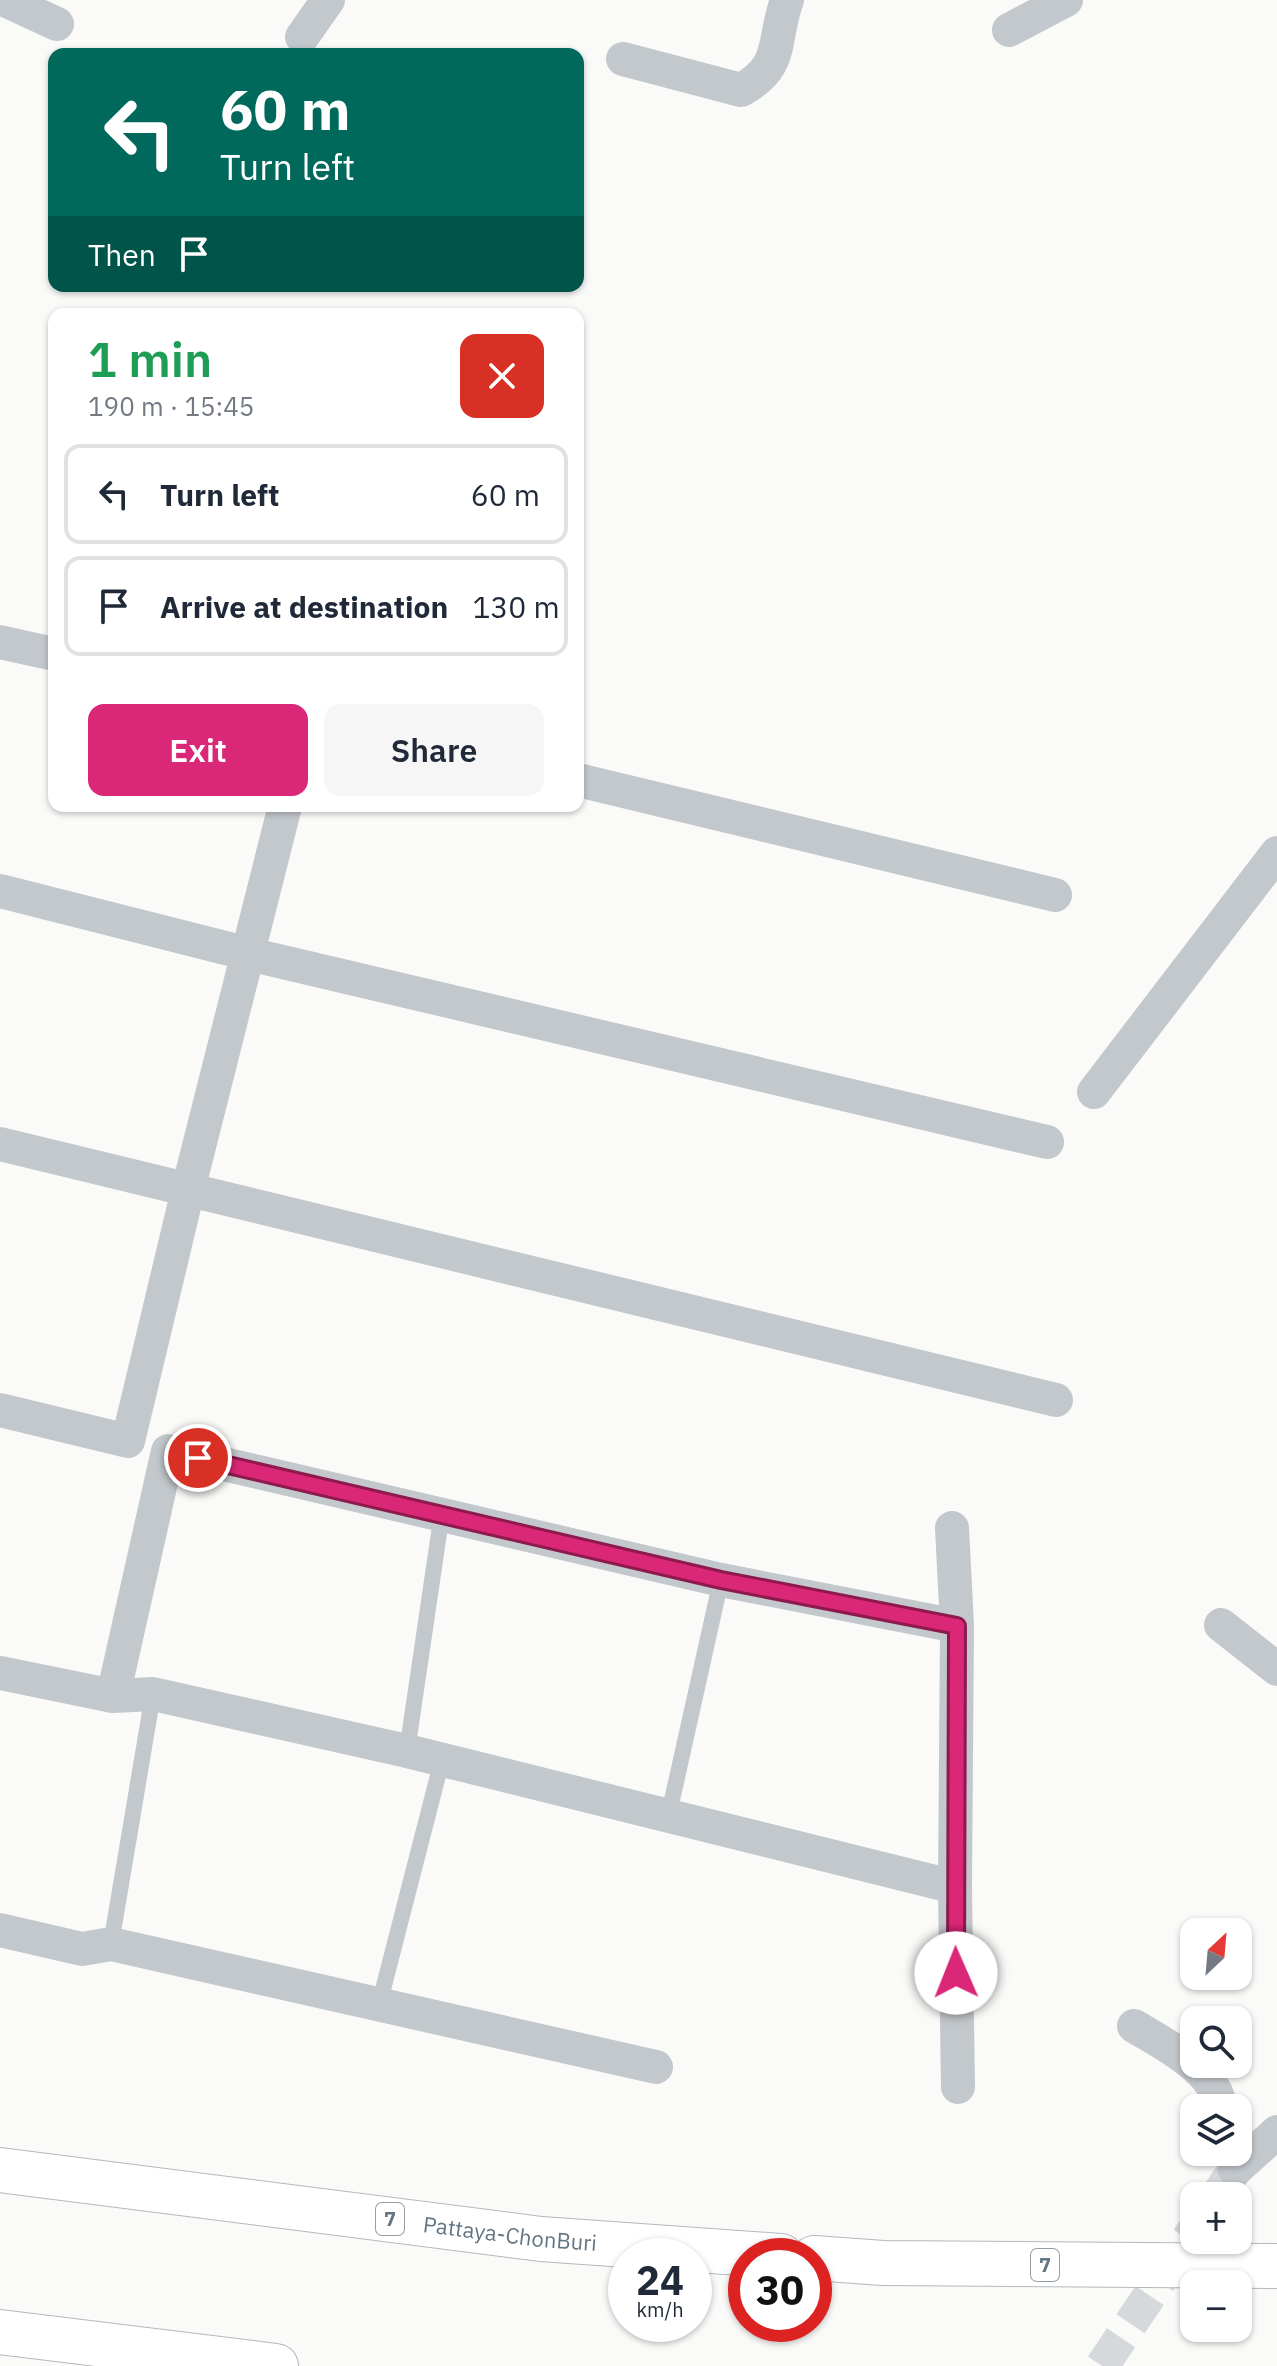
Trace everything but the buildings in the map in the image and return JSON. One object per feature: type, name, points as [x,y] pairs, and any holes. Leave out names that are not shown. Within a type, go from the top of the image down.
[{"type":"highway","name":"Pattaya-ChonBuri","points":[[0,2170],[541,2239],[728,2252]]},
{"type":"highway","name":"7","points":[[832,2259],[883,2263],[1277,2266]]},
{"type":"highway","points":[[0,2332],[276,2366]]},
{"type":"street","points":[[5,0],[57,24]]},
{"type":"street","points":[[302,37],[328,0]]},
{"type":"street","points":[[623,59],[741,90],[759,80],[773,61],[787,0]]},
{"type":"street","points":[[1009,30],[1066,0]]},
{"type":"street","points":[[0,642],[48,653]]},
{"type":"street","points":[[584,781],[1055,895]]},
{"type":"street","points":[[0,1410],[128,1441],[284,812]]},
{"type":"street","points":[[1094,1092],[1277,853]]},
{"type":"street","points":[[0,891],[249,954],[1015,1137],[1047,1142]]},
{"type":"street","points":[[0,1144],[1056,1400]]},
{"type":"street","points":[[113,1696],[168,1451],[721,1580],[957,1626]]},
{"type":"street","points":[[952,1528],[957,1626],[955,1887],[958,2087]]},
{"type":"street","points":[[1221,1625],[1277,1669]]},
{"type":"street","points":[[0,1673],[113,1696],[153,1694],[407,1751],[955,1887]]},
{"type":"street","points":[[0,1930],[82,1949],[111,1944],[656,2067]]},
{"type":"street","points":[[1134,2026],[1197,2066],[1215,2094]]},
{"type":"lane","points":[[407,1751],[442,1513]]},
{"type":"lane","points":[[668,1818],[721,1580]]},
{"type":"lane","points":[[111,1944],[153,1694]]},
{"type":"lane","points":[[379,2005],[442,1760]]},
{"type":"tunnel","points":[[1227,2182],[1235,2170]]},
{"type":"tunnel","points":[[1102,2366],[1180,2251]]},
{"type":"route","points":[[198,1458],[721,1580],[957,1626],[956,1973]]}]
